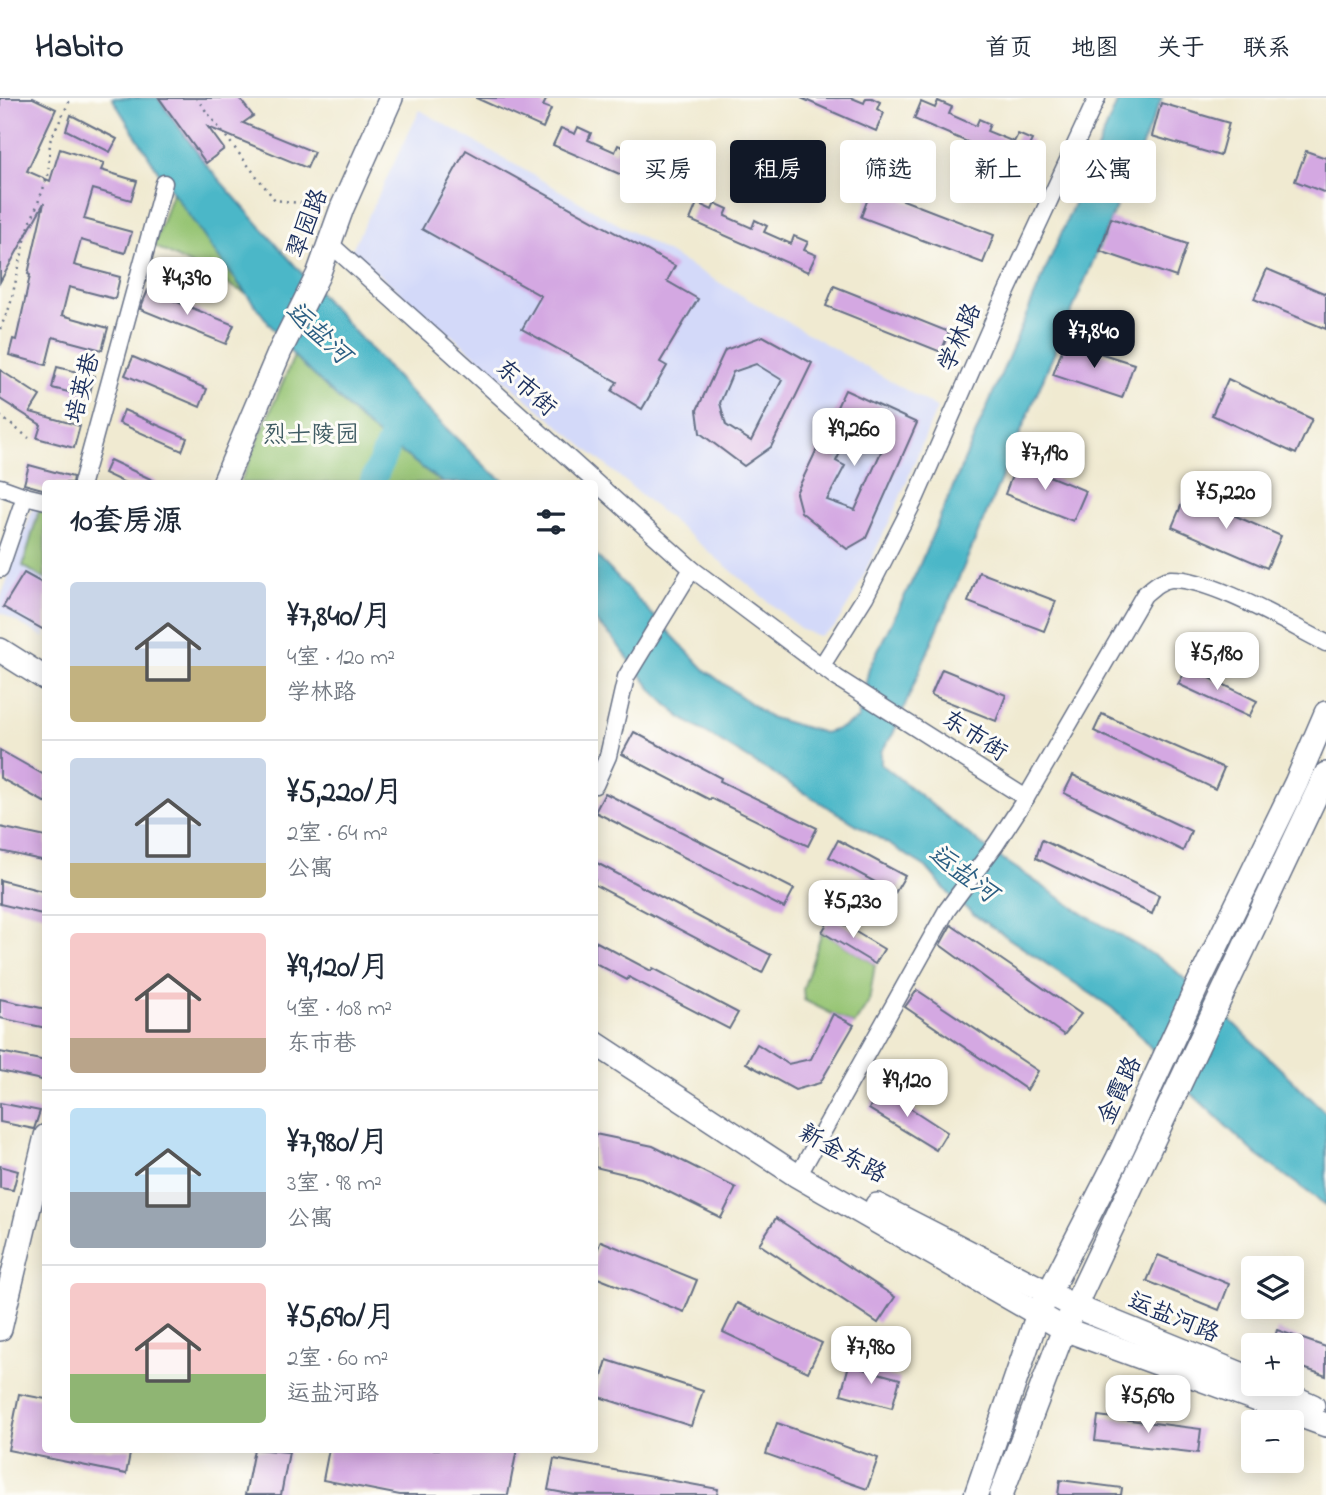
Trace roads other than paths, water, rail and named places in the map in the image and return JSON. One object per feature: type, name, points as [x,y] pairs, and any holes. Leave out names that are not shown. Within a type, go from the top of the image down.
[{"type":"main road","name":"翠园路","points":[[224,480],[280,351],[318,275],[342,208],[391,98]]},
{"type":"main road","points":[[0,650],[42,676]]},
{"type":"main road","points":[[0,663],[42,688]]},
{"type":"main road","name":"金霞路","points":[[976,1495],[1038,1314],[1118,1158],[1199,982],[1296,783],[1326,713]]},
{"type":"main road","name":"金霞路","points":[[1001,1495],[1074,1306],[1326,774]]},
{"type":"main road","name":"新金东路","points":[[598,1032],[803,1167],[1074,1306]]},
{"type":"main road","name":"新金东路","points":[[598,1045],[796,1175],[1064,1329]]},
{"type":"main road","points":[[0,1329],[42,1153]]},
{"type":"main road","name":"运盐河路","points":[[1074,1306],[1241,1374]]},
{"type":"main road","name":"运盐河路","points":[[1064,1329],[1326,1425]]},
{"type":"main road","points":[[1292,1396],[1326,1411]]},
{"type":"street","name":"学林路","points":[[821,667],[864,597],[916,497],[995,317],[1097,98]]},
{"type":"street","name":"培英巷","points":[[83,480],[164,183]]},
{"type":"street","name":"东市街","points":[[328,242],[593,480]]},
{"type":"street","name":"东市街","points":[[598,485],[692,569],[821,667],[1026,798]]},
{"type":"street","points":[[0,487],[42,500]]},
{"type":"street","points":[[0,569],[25,496]]},
{"type":"street","points":[[598,778],[608,756],[626,677],[692,569]]},
{"type":"street","points":[[803,1167],[954,902],[1026,798],[1144,595],[1157,583],[1170,579],[1221,590],[1326,642]]},
{"type":"water","name":"运盐河","points":[[112,98],[158,98],[207,166],[329,304],[418,401],[488,469],[503,480],[439,480],[370,429],[294,356],[216,254],[158,171]]},
{"type":"water","points":[[1119,98],[1162,98],[1144,140],[1101,140]]},
{"type":"water","name":"运盐河","points":[[1074,203],[1118,203],[893,734],[881,752],[881,764],[982,845],[1085,915],[1167,963],[1326,1113],[1326,1205],[1257,1155],[1190,1092],[1112,1008],[977,917],[951,896],[926,867],[680,717],[654,692],[611,636],[598,624],[598,557],[705,670],[769,717],[824,733],[841,728],[858,719],[869,668],[917,571]]},
{"type":"waterway","points":[[373,480],[402,413]]},
{"type":"park label","name":"烈士陵园","points":[[311,436]]}]
